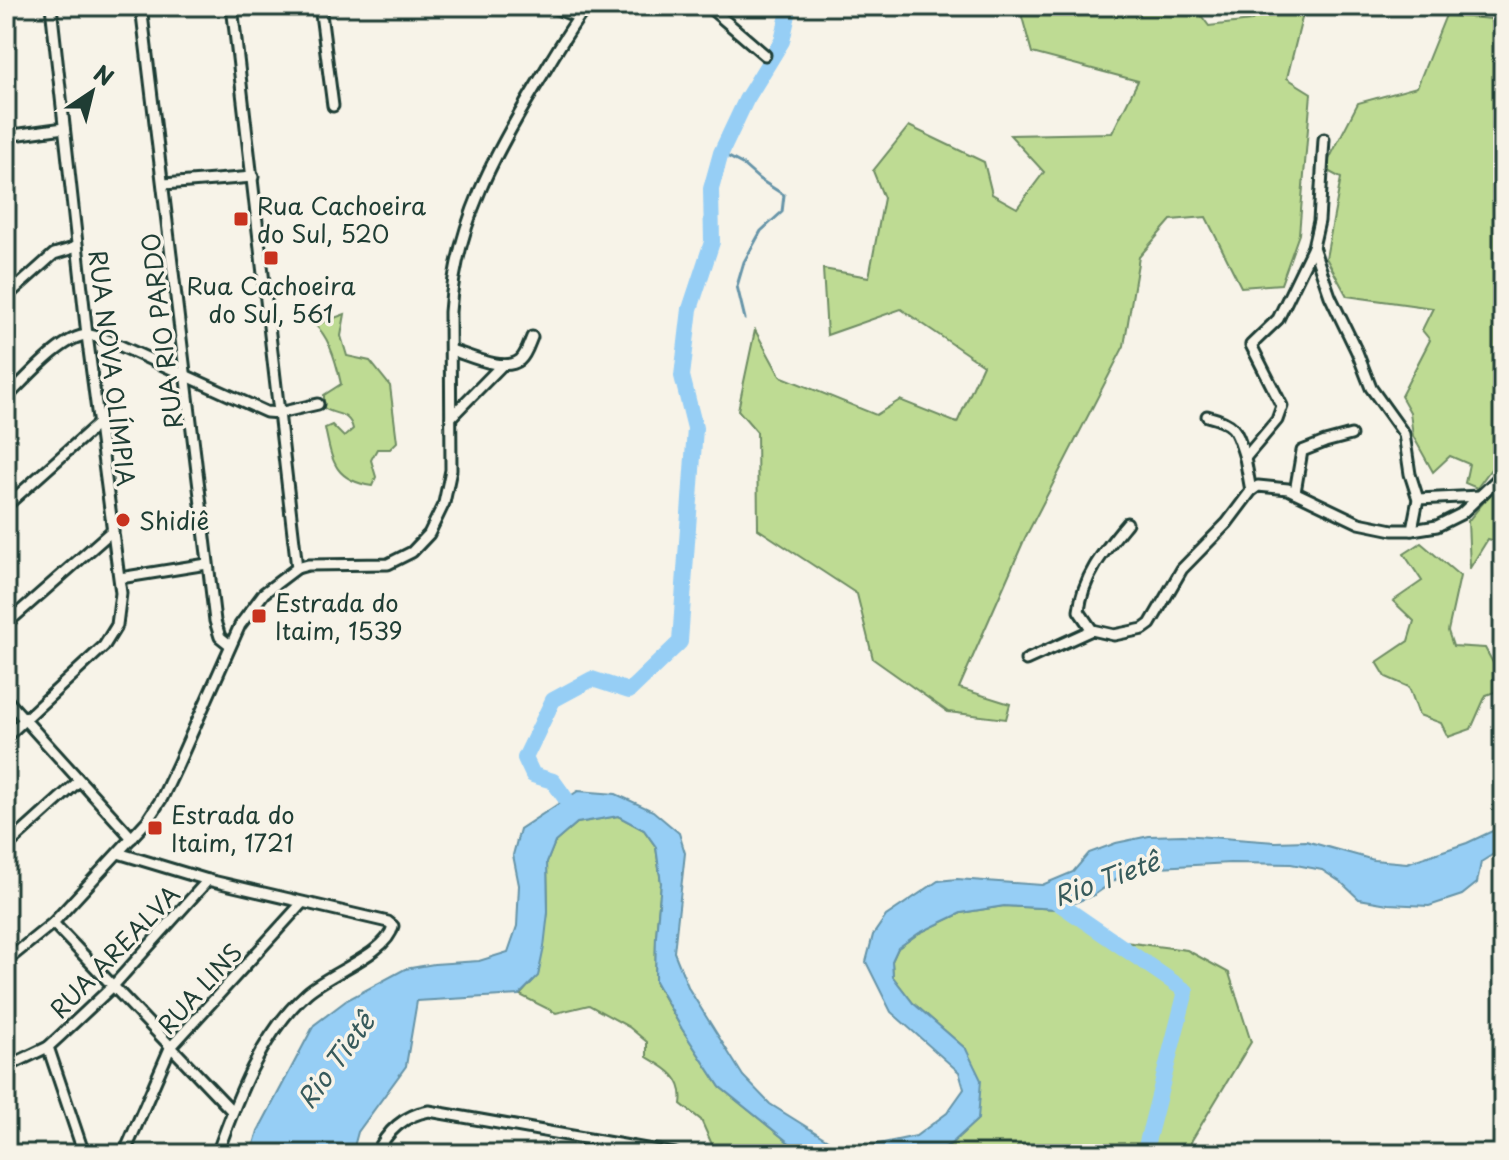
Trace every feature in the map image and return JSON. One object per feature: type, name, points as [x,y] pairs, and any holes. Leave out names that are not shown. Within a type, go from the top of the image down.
[{"type":"street","name":"RUA NOVA OLÍMPIA","points":[[6,737],[112,636],[120,612],[120,578],[87,335],[51,6]]},
{"type":"street","name":"RUA RIO PARDO","points":[[141,6],[216,629],[230,645]]},
{"type":"street","points":[[232,6],[297,568]]},
{"type":"street","points":[[320,6],[333,106]]},
{"type":"street","points":[[549,6],[578,17]]},
{"type":"street","points":[[6,961],[53,923],[132,838],[162,798],[230,645],[258,599],[297,568],[318,563],[358,566],[388,564],[401,559],[420,544],[435,524],[444,503],[451,470],[451,286],[474,201],[499,146],[587,6]]},
{"type":"street","points":[[708,6],[765,55]]},
{"type":"street","points":[[6,136],[64,128]]},
{"type":"street","points":[[1245,458],[1277,420],[1282,406],[1251,345],[1278,319],[1313,247],[1319,221],[1324,139]]},
{"type":"street","points":[[164,184],[253,177]]},
{"type":"street","points":[[6,297],[54,254],[77,247]]},
{"type":"street","points":[[1313,247],[1330,296],[1371,388],[1404,434],[1413,490],[1418,499],[1412,530]]},
{"type":"street","points":[[6,398],[61,347],[74,338],[87,335],[112,342],[266,412],[279,413],[318,404]]},
{"type":"street","points":[[451,350],[502,365],[519,361],[532,337]]},
{"type":"street","points":[[451,417],[502,365]]},
{"type":"street","points":[[1207,416],[1233,427],[1245,458],[1251,491]]},
{"type":"street","points":[[6,506],[100,422]]},
{"type":"street","points":[[1295,492],[1302,451],[1351,435]]},
{"type":"street","points":[[1026,660],[1092,630],[1114,635],[1143,629],[1150,624],[1167,590],[1182,569],[1258,486],[1271,485],[1295,492],[1359,523],[1393,530],[1412,530],[1449,521],[1503,474]]},
{"type":"street","points":[[1418,499],[1480,496]]},
{"type":"street","points":[[1092,630],[1079,611],[1080,603],[1092,567],[1127,523]]},
{"type":"street","points":[[6,624],[113,530]]},
{"type":"street","points":[[120,578],[207,564]]},
{"type":"street","points":[[6,699],[132,838]]},
{"type":"street","points":[[6,847],[79,781]]},
{"type":"street","points":[[118,853],[208,880],[388,922],[393,926],[377,949],[307,992],[289,1012],[265,1045],[232,1111],[217,1154]]},
{"type":"street","name":"RUA AREALVA","points":[[6,1067],[48,1047],[113,986],[208,880]]},
{"type":"street","name":"RUA LINS","points":[[124,1154],[170,1048],[302,903]]},
{"type":"street","points":[[53,923],[232,1111]]},
{"type":"street","points":[[48,1047],[84,1154]]},
{"type":"street","points":[[377,1154],[389,1134],[402,1121],[429,1111],[675,1154]]},
{"type":"green space","points":[[1019,6],[1194,6],[1209,26],[1251,21],[1266,6],[1305,6],[1287,78],[1311,93],[1299,234],[1281,284],[1241,287],[1206,217],[1171,220],[1139,257],[1124,346],[1025,538],[959,688],[1010,704],[1006,719],[948,712],[873,659],[857,594],[758,529],[757,432],[738,410],[755,330],[780,376],[876,415],[900,400],[957,423],[983,365],[901,309],[827,335],[823,269],[869,277],[884,198],[873,171],[909,126],[984,162],[992,194],[1017,208],[1044,172],[1010,135],[1112,133],[1138,81],[1032,53]]},
{"type":"green space","points":[[1446,15],[1491,19],[1503,45],[1503,458],[1477,488],[1465,483],[1469,464],[1450,456],[1433,472],[1413,436],[1410,412],[1401,396],[1430,340],[1422,330],[1433,308],[1347,296],[1326,258],[1341,178],[1324,169],[1358,103],[1417,87]]},
{"type":"green space","points":[[345,314],[341,336],[347,356],[370,361],[390,386],[397,442],[390,449],[377,449],[371,460],[376,477],[372,486],[342,474],[333,459],[325,428],[332,425],[344,437],[353,429],[348,419],[324,408],[324,395],[341,384],[329,344],[315,325]]},
{"type":"green space","points":[[1503,479],[1503,543],[1488,539],[1470,568],[1468,521]]},
{"type":"green space","points":[[1421,543],[1460,576],[1448,631],[1453,646],[1485,648],[1503,681],[1503,689],[1486,695],[1471,729],[1448,737],[1441,723],[1419,715],[1409,687],[1386,677],[1377,662],[1408,641],[1414,621],[1393,601],[1422,581],[1404,554]]},
{"type":"green space","points":[[618,816],[644,830],[656,847],[661,883],[655,982],[720,1087],[798,1150],[808,1154],[719,1154],[701,1120],[681,1104],[680,1087],[673,1075],[647,1057],[647,1042],[629,1027],[589,1005],[556,1013],[520,995],[538,975],[548,912],[547,862],[555,842],[577,823]]},
{"type":"green space","points":[[1004,906],[1059,909],[1117,941],[1187,950],[1229,973],[1251,1042],[1186,1154],[932,1154],[951,1144],[978,1119],[966,1049],[913,1003],[893,977],[892,961],[898,948],[919,933],[961,913]]},
{"type":"water","name":"Rio Tietê","points":[[578,791],[616,794],[653,811],[679,833],[685,853],[674,952],[689,989],[743,1076],[770,1104],[834,1144],[874,1145],[916,1136],[947,1113],[964,1089],[959,1072],[891,1012],[866,962],[873,935],[886,916],[938,881],[957,879],[1042,885],[1073,872],[1089,853],[1149,836],[1306,841],[1374,860],[1407,863],[1467,843],[1503,826],[1503,848],[1481,862],[1477,883],[1462,895],[1429,906],[1359,899],[1322,870],[1291,864],[1230,863],[1127,872],[1094,895],[1059,909],[1004,906],[961,913],[919,933],[898,948],[892,961],[893,977],[913,1003],[966,1049],[981,1080],[978,1119],[951,1144],[932,1154],[808,1154],[798,1150],[720,1087],[655,981],[661,883],[656,847],[644,830],[618,816],[577,823],[555,842],[547,862],[548,912],[538,976],[519,995],[417,1001],[406,1066],[358,1132],[352,1154],[251,1154],[258,1131],[314,1025],[347,1000],[405,969],[479,961],[508,952],[517,926],[519,885],[513,855],[520,829]]},
{"type":"waterway","points":[[571,806],[553,781],[533,775],[525,758],[553,700],[592,679],[629,691],[680,642],[695,428],[682,376],[690,309],[712,242],[711,189],[721,153],[746,100],[782,41],[790,6]]},
{"type":"waterway","points":[[721,153],[742,164],[784,195],[782,212],[761,231],[744,262],[737,286],[745,319]]},
{"type":"waterway","name":"Rio Tietê","points":[[1051,898],[1186,991],[1144,1154]]},
{"type":"place","name":"Rua Cachoeira do Sul, 520","points":[[241,219]]},
{"type":"place","name":"Rua Cachoeira do Sul, 561","points":[[271,258]]},
{"type":"place","name":"Shidiê","points":[[123,520]]},
{"type":"place","name":"Estrada do Itaim, 1539","points":[[259,616]]},
{"type":"place","name":"Estrada do Itaim, 1721","points":[[155,828]]}]
